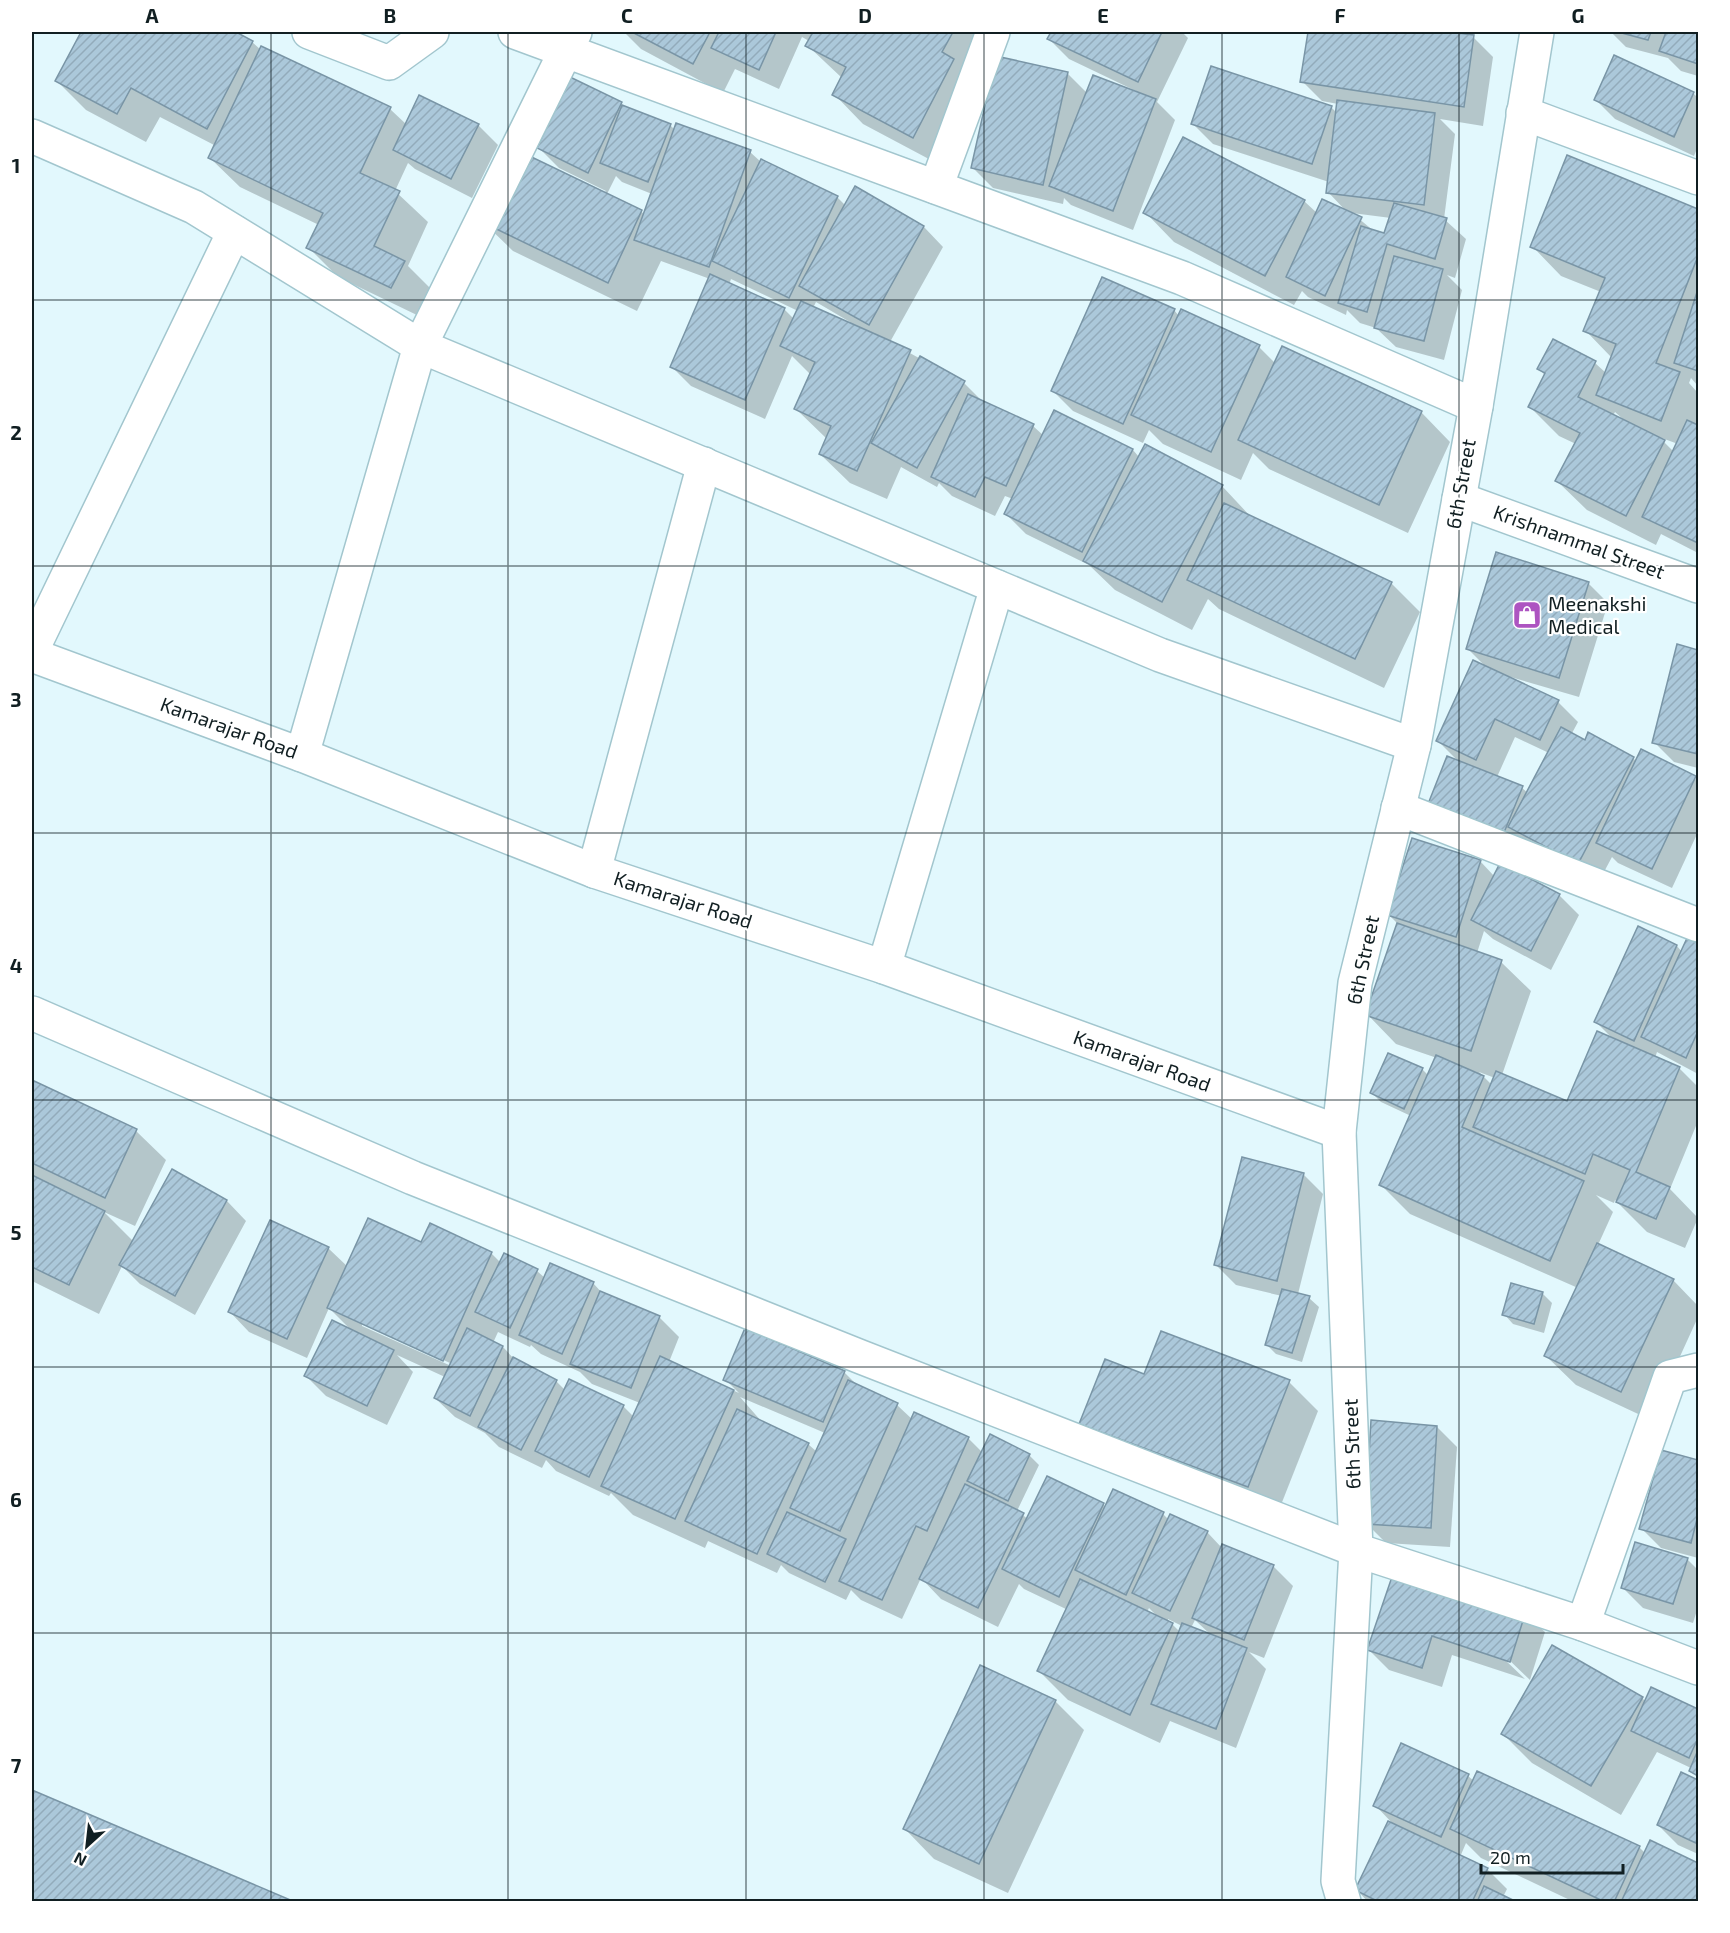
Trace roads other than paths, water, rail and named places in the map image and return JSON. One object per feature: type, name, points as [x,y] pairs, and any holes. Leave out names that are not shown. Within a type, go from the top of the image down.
[{"type":"street","points":[[309,32],[388,63],[432,32]]},
{"type":"street","points":[[515,32],[571,40],[936,187],[1182,278],[1476,406]]},
{"type":"street","points":[[936,187],[993,32]]},
{"type":"street","name":"6th Street","points":[[1344,1902],[1338,1881],[1356,1550],[1339,1132],[1355,983],[1414,745],[1476,406],[1537,32]]},
{"type":"street","points":[[302,755],[420,346],[571,40]]},
{"type":"street","points":[[1523,112],[1698,178]]},
{"type":"street","points":[[32,136],[194,207],[420,346],[1160,655],[1414,745]]},
{"type":"street","points":[[32,652],[234,232]]},
{"type":"street","points":[[594,871],[704,464]]},
{"type":"street","name":"Krishnammal Street","points":[[1459,499],[1698,586]]},
{"type":"street","points":[[884,967],[997,587]]},
{"type":"street","name":"Kamarajar Road","points":[[32,652],[302,755],[594,871],[884,967],[1339,1132]]},
{"type":"street","points":[[1398,808],[1698,925]]},
{"type":"street","points":[[32,1013],[413,1178],[1356,1550],[1583,1624],[1698,1668]]},
{"type":"street","points":[[1583,1624],[1670,1377],[1698,1370]]},
{"type":"place","name":"Meenakshi Medical","points":[[1527,615]]}]
